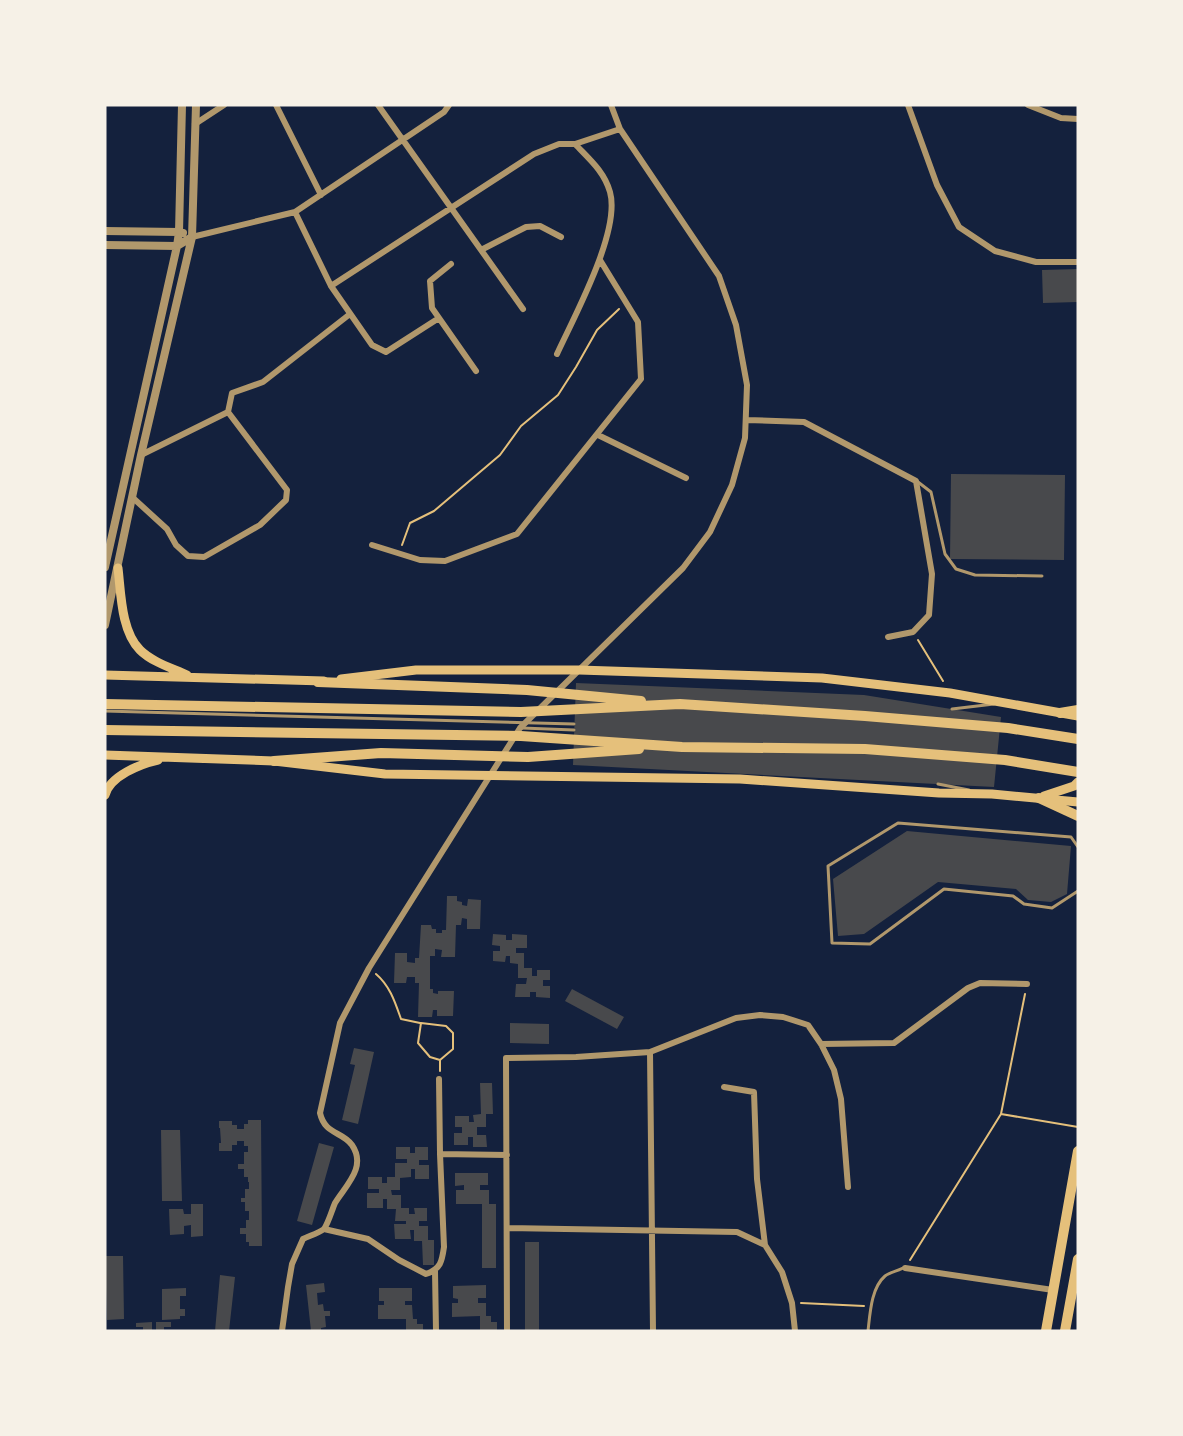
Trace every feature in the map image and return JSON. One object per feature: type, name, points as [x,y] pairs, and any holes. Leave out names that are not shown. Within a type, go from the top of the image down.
[{"type":"main road","points":[[118,568],[123,614],[131,637],[140,650],[152,658],[192,677]]},
{"type":"main road","points":[[318,682],[416,670],[579,670],[822,678],[950,693],[1078,716]]},
{"type":"main road","points":[[105,675],[527,690],[680,704],[1008,728],[1078,739]]},
{"type":"main road","points":[[106,709],[521,712],[680,704]]},
{"type":"main road","points":[[1060,713],[1078,710]]},
{"type":"main road","points":[[1060,713],[1078,723]]},
{"type":"main road","points":[[105,730],[521,736],[682,747],[865,749],[1005,760],[1078,772]]},
{"type":"main road","points":[[274,761],[381,753],[528,757],[682,747]]},
{"type":"main road","points":[[105,755],[274,761],[385,774],[740,779],[939,789],[1078,802]]},
{"type":"main road","points":[[105,795],[112,782],[132,769],[148,762],[171,758]]},
{"type":"main road","points":[[1038,798],[1074,786],[1078,782]]},
{"type":"main road","points":[[1038,798],[1078,816]]},
{"type":"main road","points":[[1046,1331],[1076,1177],[1078,1151]]},
{"type":"main road","points":[[1065,1331],[1078,1259]]},
{"type":"street","points":[[105,567],[177,246],[182,105]]},
{"type":"street","points":[[105,625],[141,454],[192,237],[196,105]]},
{"type":"street","points":[[195,124],[224,105]]},
{"type":"street","points":[[276,105],[321,195]]},
{"type":"street","points":[[378,105],[523,309]]},
{"type":"street","points":[[105,245],[177,246],[192,237],[295,212],[444,112],[449,105]]},
{"type":"street","points":[[324,1229],[335,1204],[358,1166],[357,1156],[351,1143],[322,1122],[321,1105],[340,1023],[369,968],[520,728],[683,568],[710,532],[732,485],[745,438],[747,385],[736,326],[719,276],[620,129],[611,105]]},
{"type":"street","points":[[908,105],[937,185],[959,227],[996,251],[1036,262],[1078,262]]},
{"type":"street","points":[[1028,105],[1061,118],[1078,119]]},
{"type":"street","points":[[331,286],[534,154],[559,144],[575,144],[620,129]]},
{"type":"street","points":[[557,354],[600,260],[612,213],[610,193],[601,171],[575,144]]},
{"type":"street","points":[[295,212],[331,286],[372,345],[386,352],[439,318]]},
{"type":"street","points":[[481,250],[526,227],[540,226],[561,237]]},
{"type":"street","points":[[105,231],[179,232],[192,237]]},
{"type":"street","points":[[372,545],[420,560],[445,561],[517,534],[598,435],[641,379],[638,322],[600,260]]},
{"type":"street","points":[[451,264],[430,281],[432,308],[476,371]]},
{"type":"street","points":[[132,497],[167,529],[176,545],[188,556],[204,557],[260,525],[286,500],[287,490],[228,412],[232,393],[263,382],[350,314]]},
{"type":"street","points":[[141,454],[228,412]]},
{"type":"street","points":[[746,420],[804,422],[916,481],[932,574],[928,615],[913,632],[888,637]]},
{"type":"street","points":[[598,435],[686,478]]},
{"type":"street","points":[[821,1044],[894,1043],[968,988],[980,983],[1027,984]]},
{"type":"street","points":[[507,1331],[506,1058],[576,1057],[650,1052],[736,1018],[760,1015],[783,1017],[808,1025],[834,1070],[841,1099],[848,1187]]},
{"type":"street","points":[[650,1052],[653,1331]]},
{"type":"street","points":[[436,1331],[435,1271],[442,1261],[444,1247],[439,1079]]},
{"type":"street","points":[[724,1087],[754,1092],[757,1179],[765,1245],[782,1272],[792,1303],[795,1331]]},
{"type":"street","points":[[440,1154],[507,1155]]},
{"type":"street","points":[[507,1228],[737,1232],[765,1245]]},
{"type":"street","points":[[282,1331],[292,1264],[303,1239],[324,1229],[368,1239],[416,1270],[426,1274],[435,1271]]},
{"type":"street","points":[[905,1268],[1053,1290]]},
{"type":"lane","points":[[916,481],[930,492],[945,554],[956,569],[975,575],[1042,576]]},
{"type":"lane","points":[[952,709],[1008,703]]},
{"type":"lane","points":[[106,709],[574,724]]},
{"type":"lane","points":[[520,728],[574,730]]},
{"type":"lane","points":[[1078,847],[1071,837],[898,823],[828,866],[832,943],[870,944],[944,889],[1013,896],[1024,904],[1052,908],[1078,891]]},
{"type":"lane","points":[[868,1331],[871,1306],[877,1289],[885,1276],[905,1268]]},
{"type":"path","points":[[399,553],[410,523],[434,512],[500,455],[521,426],[558,395],[597,330],[626,303]]},
{"type":"path","points":[[913,632],[950,693]]},
{"type":"path","points":[[369,968],[383,980],[391,991],[401,1019],[446,1026],[453,1033],[453,1049],[440,1060],[430,1057],[418,1043],[421,1023]]},
{"type":"path","points":[[905,1268],[1001,1114],[1027,984]]},
{"type":"path","points":[[1001,1114],[1078,1127]]},
{"type":"path","points":[[792,1303],[871,1306]]},
{"type":"building","points":[[1078,269],[1078,302],[1043,303],[1042,270]]},
{"type":"building","points":[[951,474],[1065,475],[1064,560],[950,559]]},
{"type":"building","points":[[576,683],[864,695],[1001,717],[994,787],[573,765]]},
{"type":"building","points":[[907,831],[1071,846],[1067,894],[1051,902],[1028,900],[1016,889],[938,882],[864,934],[838,936],[833,879]]},
{"type":"building","points":[[447,896],[457,896],[457,901],[467,906],[468,899],[481,900],[480,929],[467,929],[467,919],[462,918],[461,925],[456,925],[455,957],[441,957],[442,950],[435,949],[435,956],[430,956],[430,989],[433,989],[433,993],[438,994],[438,991],[454,991],[453,1016],[437,1016],[437,1010],[433,1010],[432,1017],[418,1017],[419,983],[415,983],[415,977],[407,977],[406,983],[394,983],[395,953],[407,953],[407,962],[415,963],[415,958],[419,958],[421,925],[431,925],[432,929],[436,929],[436,933],[446,930]]},
{"type":"building","points":[[493,934],[506,935],[506,940],[512,940],[512,934],[527,935],[527,948],[516,948],[516,953],[524,953],[524,968],[532,968],[532,976],[537,976],[537,970],[550,970],[550,980],[543,980],[543,986],[550,986],[550,998],[536,997],[536,992],[530,992],[530,997],[515,997],[516,984],[526,984],[527,978],[518,978],[518,964],[510,963],[510,956],[506,956],[505,962],[493,961],[493,951],[500,951],[500,946],[492,945]]},
{"type":"building","points":[[572,989],[624,1017],[617,1029],[565,1001]]},
{"type":"building","points":[[510,1023],[549,1024],[549,1044],[510,1043]]},
{"type":"building","points":[[354,1048],[374,1052],[358,1124],[342,1120],[355,1065],[350,1064]]},
{"type":"building","points":[[480,1083],[492,1083],[493,1114],[486,1114],[486,1127],[477,1127],[477,1135],[486,1135],[487,1147],[473,1147],[473,1137],[468,1137],[468,1145],[454,1145],[454,1133],[462,1133],[462,1127],[455,1127],[455,1116],[469,1116],[469,1122],[474,1122],[473,1115],[481,1114]]},
{"type":"building","points":[[248,1120],[261,1120],[262,1246],[249,1246],[249,1242],[246,1242],[246,1234],[240,1234],[240,1228],[246,1228],[246,1220],[249,1220],[249,1211],[245,1211],[245,1202],[241,1202],[241,1198],[245,1198],[245,1189],[249,1189],[249,1182],[248,1177],[244,1177],[244,1169],[238,1169],[238,1164],[244,1164],[244,1152],[248,1152],[248,1146],[244,1146],[244,1141],[237,1141],[237,1145],[232,1145],[232,1151],[219,1151],[219,1143],[221,1143],[219,1121],[232,1121],[232,1125],[237,1125],[237,1129],[244,1129],[244,1124],[248,1124]]},
{"type":"building","points":[[161,1130],[180,1130],[182,1201],[162,1201]]},
{"type":"building","points":[[319,1143],[334,1147],[312,1225],[297,1221]]},
{"type":"building","points":[[396,1147],[410,1147],[410,1153],[415,1153],[415,1147],[428,1147],[428,1160],[419,1160],[419,1165],[429,1165],[429,1179],[415,1179],[415,1169],[411,1169],[411,1177],[400,1178],[400,1190],[391,1190],[392,1195],[401,1195],[401,1208],[409,1208],[409,1214],[415,1214],[414,1208],[427,1208],[427,1221],[419,1221],[419,1226],[428,1226],[428,1240],[434,1240],[434,1265],[423,1265],[422,1241],[414,1241],[414,1230],[410,1230],[411,1239],[395,1239],[394,1224],[406,1224],[406,1221],[395,1221],[396,1209],[387,1209],[387,1199],[383,1199],[383,1208],[367,1208],[367,1193],[379,1193],[379,1189],[368,1189],[368,1177],[382,1177],[382,1183],[387,1183],[387,1177],[395,1177],[395,1163],[407,1163],[407,1159],[396,1159]]},
{"type":"building","points":[[455,1173],[488,1173],[488,1185],[480,1185],[480,1190],[489,1190],[489,1204],[496,1204],[496,1268],[482,1268],[482,1204],[456,1204],[456,1190],[464,1190],[464,1185],[455,1186]]},
{"type":"building","points":[[191,1204],[203,1204],[203,1236],[191,1237],[191,1225],[184,1226],[184,1234],[170,1235],[169,1209],[183,1209],[184,1214],[191,1214]]},
{"type":"building","points":[[525,1242],[539,1242],[539,1331],[525,1331]]},
{"type":"building","points":[[105,1256],[123,1256],[124,1319],[107,1320]]},
{"type":"building","points":[[220,1275],[235,1277],[229,1331],[215,1331]]},
{"type":"building","points":[[324,1283],[325,1292],[317,1293],[318,1305],[323,1304],[324,1311],[330,1311],[330,1316],[325,1316],[326,1327],[321,1328],[321,1331],[311,1331],[306,1285]]},
{"type":"building","points":[[486,1285],[486,1298],[478,1298],[478,1303],[486,1303],[486,1316],[491,1316],[491,1322],[497,1322],[497,1331],[480,1331],[480,1316],[452,1317],[452,1303],[458,1303],[458,1299],[453,1298],[453,1286]]},
{"type":"building","points":[[186,1288],[186,1296],[180,1296],[180,1309],[185,1309],[185,1316],[180,1316],[180,1319],[162,1320],[162,1289]]},
{"type":"building","points":[[379,1288],[412,1288],[412,1301],[405,1301],[405,1305],[412,1305],[413,1319],[417,1319],[417,1324],[423,1324],[423,1331],[406,1331],[406,1319],[378,1319],[378,1305],[384,1305],[384,1301],[379,1301]]},
{"type":"building","points":[[152,1322],[152,1331],[143,1331],[143,1327],[136,1327],[136,1323]]},
{"type":"building","points":[[156,1322],[171,1322],[171,1327],[164,1327],[164,1331],[156,1331]]}]
